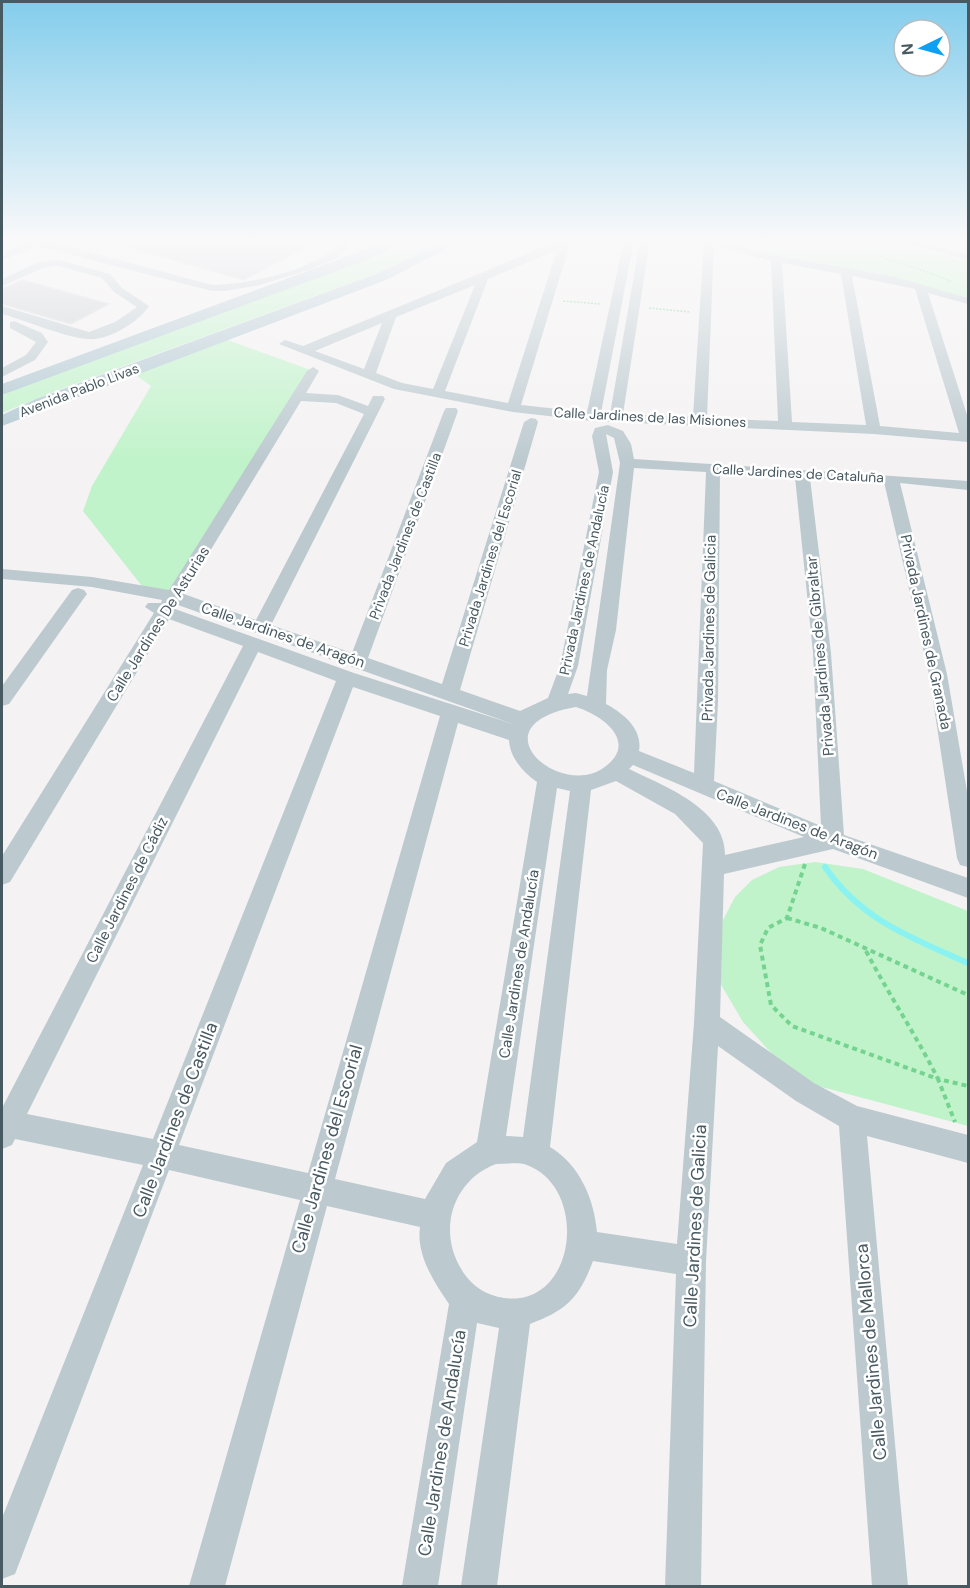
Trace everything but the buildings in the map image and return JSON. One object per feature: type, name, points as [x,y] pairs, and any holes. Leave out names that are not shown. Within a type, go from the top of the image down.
[{"type":"main road","name":"Avenida Pablo Livas","points":[[2,390],[207,314]]},
{"type":"main road","name":"Avenida Pablo Livas","points":[[2,421],[42,403],[279,314]]},
{"type":"street","points":[[16,314],[89,336],[100,334],[138,314]]},
{"type":"street","points":[[303,351],[392,314]]},
{"type":"street","points":[[368,375],[392,314]]},
{"type":"street","points":[[436,394],[468,314]]},
{"type":"street","points":[[513,408],[544,314]]},
{"type":"street","points":[[593,417],[615,314]]},
{"type":"street","points":[[616,418],[634,314]]},
{"type":"street","points":[[700,421],[704,314]]},
{"type":"street","points":[[779,314],[785,425]]},
{"type":"street","points":[[854,314],[874,430]]},
{"type":"street","points":[[929,314],[968,438]]},
{"type":"street","points":[[2,322],[26,329],[42,342],[38,351],[29,360],[2,373]]},
{"type":"street","name":"Calle Jardines de las Misiones","points":[[285,344],[368,375],[436,394],[513,408],[593,417],[785,425],[968,438]]},
{"type":"street","name":"Calle Jardines De Asturias","points":[[2,875],[313,371]]},
{"type":"street","name":"Calle Jardines de Cádiz","points":[[3,1127],[374,406],[338,399],[297,397]]},
{"type":"street","name":"Privada Jardines de Castilla","points":[[352,669],[451,411]]},
{"type":"street","name":"Privada Jardines del Escorial","points":[[450,703],[531,422]]},
{"type":"street","name":"Privada Jardines de Andalucía","points":[[556,701],[569,666],[606,472],[598,436],[600,431],[611,429],[621,434],[627,464],[607,630],[598,670],[596,705]]},
{"type":"street","name":"Calle Jardines de Cataluña","points":[[627,464],[891,478],[969,486]]},
{"type":"street","name":"Privada Jardines de Galicia","points":[[703,787],[708,702],[713,469]]},
{"type":"street","name":"Privada Jardines de Gibraltar","points":[[801,473],[822,653],[822,842]]},
{"type":"street","name":"Privada Jardines de Granada","points":[[891,478],[938,674],[969,858]]},
{"type":"street","name":"Calle Jardines de Aragón","points":[[2,574],[92,582],[171,604],[520,728]]},
{"type":"street","name":"Calle Jardines de Aragón","points":[[2,587],[171,604]]},
{"type":"street","points":[[2,699],[78,594]]},
{"type":"street","name":"Calle Jardines de Castilla","points":[[2,1562],[352,669]]},
{"type":"street","points":[[576,700],[596,705],[612,713],[623,725],[628,739],[621,763],[600,780],[581,783],[561,782],[531,767],[518,746],[520,728],[537,708],[556,701],[576,700]]},
{"type":"street","name":"Calle Jardines del Escorial","points":[[207,1587],[450,703]]},
{"type":"street","name":"Calle Jardines de Aragón","points":[[621,763],[703,787],[822,842],[969,888]]},
{"type":"street","name":"Calle Jardines de Galicia","points":[[621,763],[698,818],[714,841],[707,1023],[692,1261],[683,1587]]},
{"type":"street","name":"Calle Jardines de Andalucía","points":[[490,1150],[549,777]]},
{"type":"street","points":[[535,1154],[581,783]]},
{"type":"street","points":[[713,867],[822,842]]},
{"type":"street","points":[[707,1023],[805,1092],[852,1118],[967,1149]]},
{"type":"street","name":"Calle Jardines de Mallorca","points":[[852,1118],[890,1587]]},
{"type":"street","points":[[3,1127],[162,1155],[434,1216]]},
{"type":"street","points":[[490,1150],[522,1150],[535,1154],[556,1169],[572,1190],[581,1216],[583,1245],[574,1272],[558,1295],[535,1310],[516,1315],[495,1314],[465,1299],[456,1291],[441,1269],[434,1244],[434,1216],[440,1196],[450,1178],[465,1163],[490,1150]]},
{"type":"street","points":[[583,1245],[692,1261]]},
{"type":"street","name":"Calle Jardines de Andalucía","points":[[420,1587],[465,1299]]},
{"type":"street","points":[[479,1587],[516,1315]]},
{"type":"path","points":[[822,842],[787,918],[768,928],[760,945],[771,1005],[792,1026],[938,1079],[969,1086]]},
{"type":"path","points":[[787,918],[820,928],[969,995]]},
{"type":"path","points":[[866,949],[894,1004],[915,1032],[938,1079],[967,1149]]},
{"type":"green space","points":[[216,314],[265,314],[2,413],[2,396],[21,386]]},
{"type":"green space","points":[[225,339],[313,371],[174,597],[145,590],[83,511],[92,486],[151,386],[133,373]]},
{"type":"green space","points":[[815,862],[863,869],[968,911],[968,1126],[818,1086],[773,1055],[743,1022],[720,983],[722,922],[735,897],[752,880],[779,867]]},
{"type":"waterway","points":[[825,867],[839,885],[871,914],[908,936],[968,963]]}]
